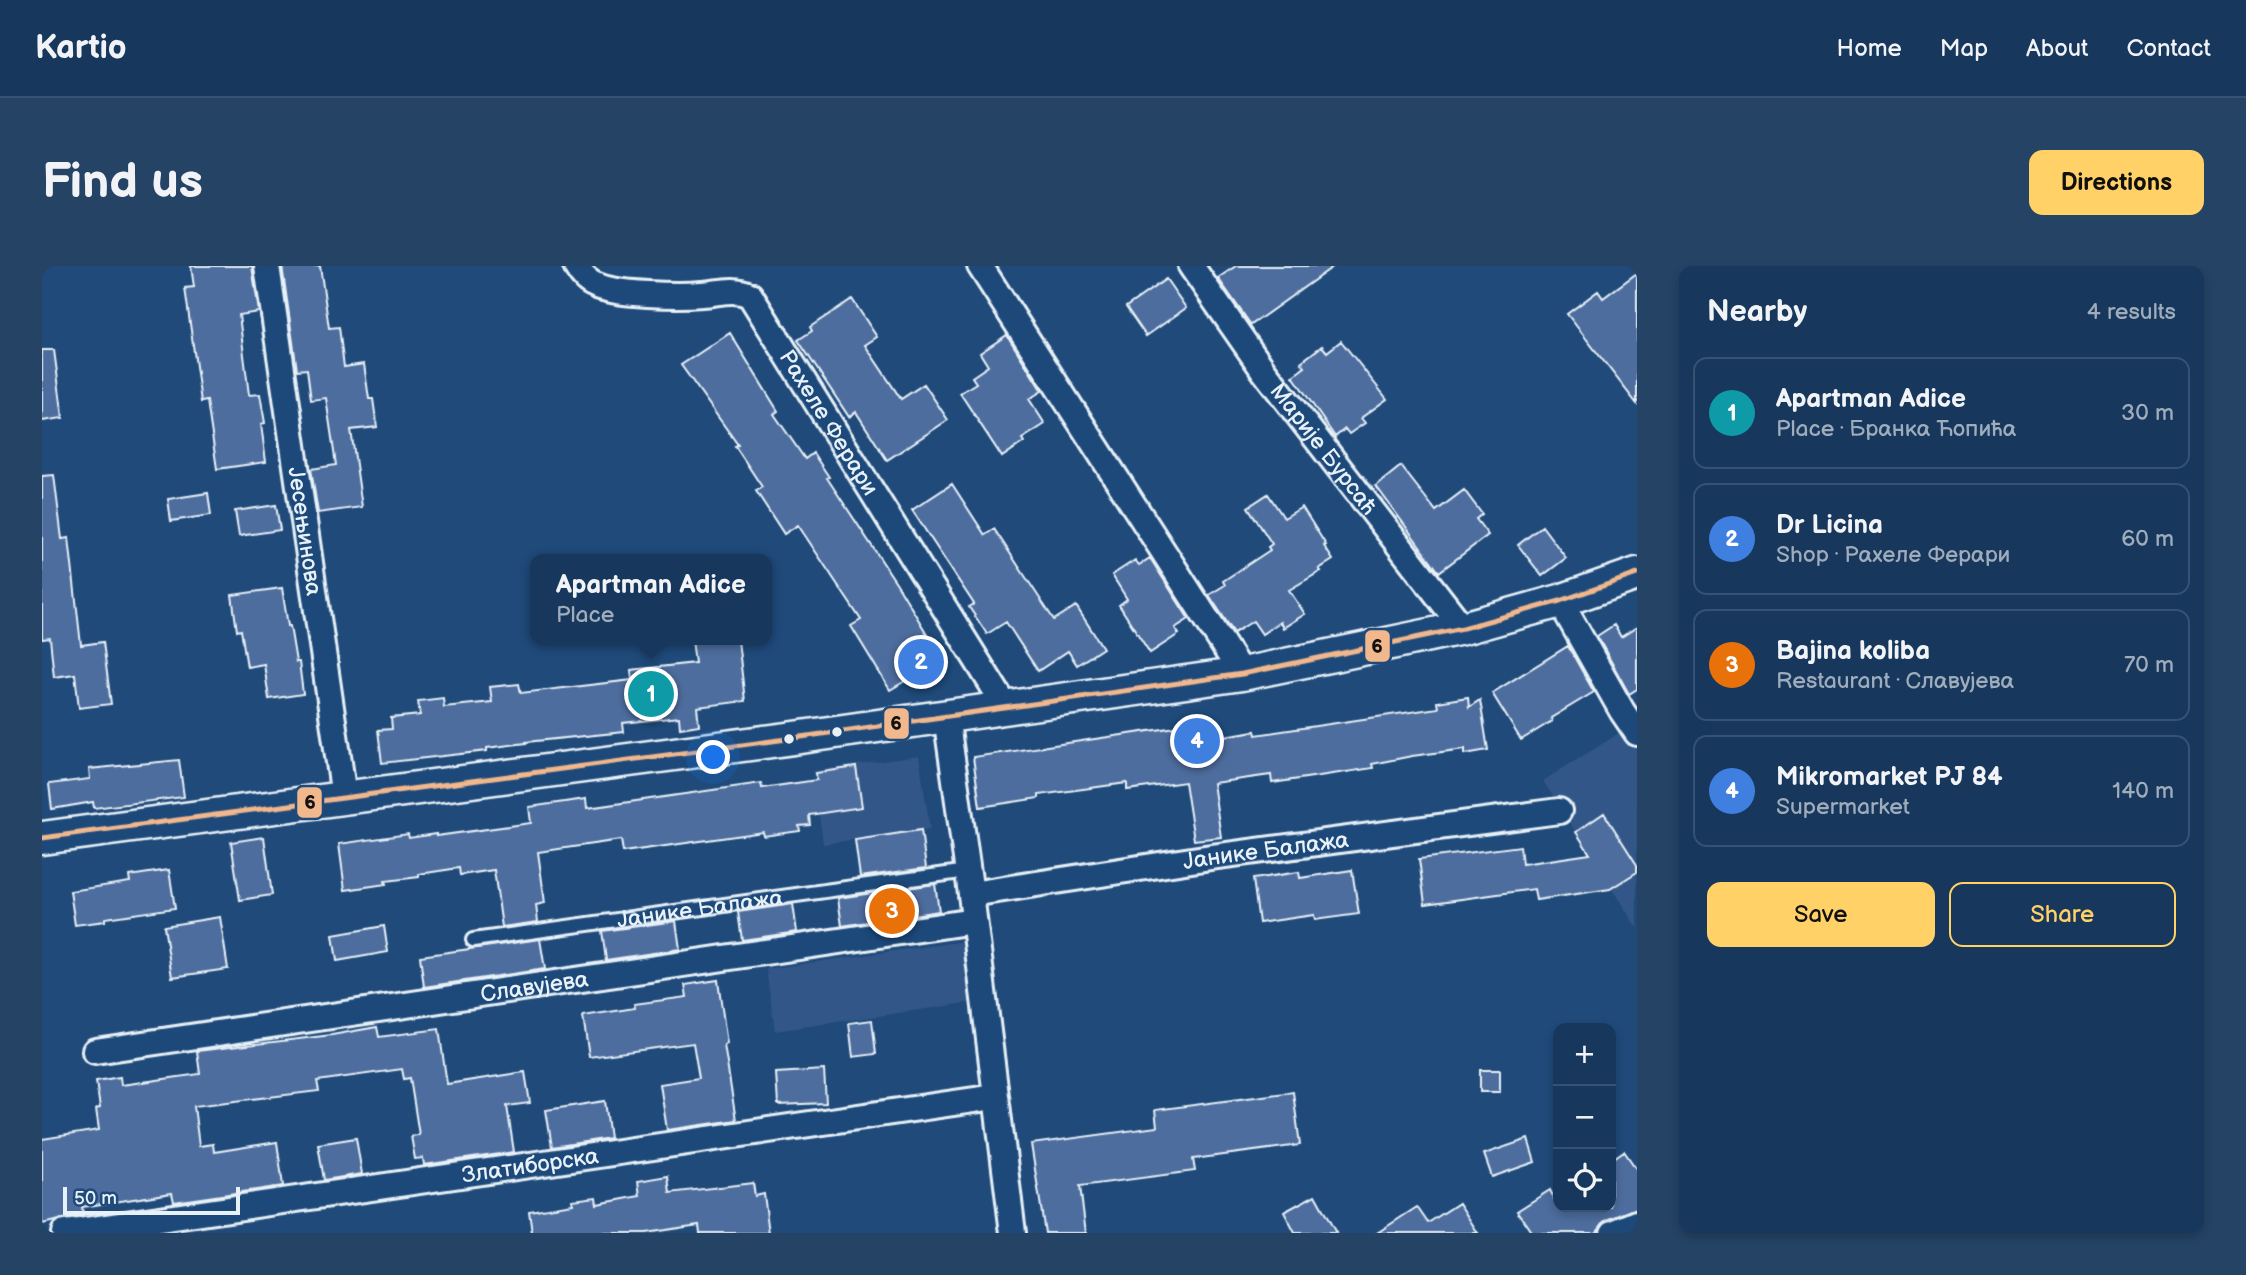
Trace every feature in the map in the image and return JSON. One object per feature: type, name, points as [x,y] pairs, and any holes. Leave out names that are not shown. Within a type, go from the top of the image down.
[{"type":"street","name":"Јесењинова","points":[[267,266],[344,797]]},
{"type":"street","name":"Рахеле Ферари","points":[[576,266],[594,285],[619,291],[701,294],[737,289],[750,295],[1006,707]]},
{"type":"street","points":[[980,266],[1242,674]]},
{"type":"street","name":"Марије Бурсаћ","points":[[1191,266],[1264,371],[1463,628]]},
{"type":"street","points":[[42,838],[1242,674],[1463,628],[1560,601],[1637,574]]},
{"type":"street","points":[[1560,601],[1637,733]]},
{"type":"street","points":[[946,716],[970,883],[1013,1233]]},
{"type":"street","name":"Јанике Балажа","points":[[970,883],[1210,857],[1559,811]]},
{"type":"street","name":"Славујева","points":[[95,1051],[974,920]]},
{"type":"street","name":"Златиборска","points":[[64,1233],[995,1097]]},
{"type":"street","points":[[1613,1233],[1637,1223]]},
{"type":"lane","name":"Јанике Балажа","points":[[473,940],[970,883]]},
{"type":"shaded area","points":[[1624,730],[1637,751],[1637,928],[1543,781]]},
{"type":"shaded area","points":[[919,756],[930,829],[823,844],[813,771]]},
{"type":"shaded area","points":[[965,941],[974,1002],[775,1031],[766,969]]},
{"type":"building","points":[[191,266],[252,266],[259,312],[239,315],[249,395],[260,394],[265,423],[261,424],[266,462],[217,469],[207,401],[201,402],[185,288],[194,287]]},
{"type":"building","points":[[282,266],[320,266],[329,328],[339,327],[344,367],[364,364],[369,399],[373,399],[377,427],[351,430],[362,507],[318,513],[311,469],[336,465],[326,398],[311,400],[307,369],[297,370]]},
{"type":"building","points":[[1236,266],[1334,266],[1251,325],[1218,278]]},
{"type":"building","points":[[1637,273],[1637,404],[1567,314],[1598,291],[1603,298]]},
{"type":"building","points":[[1166,279],[1186,308],[1146,336],[1126,307]]},
{"type":"building","points":[[852,299],[877,337],[865,345],[901,399],[924,384],[948,420],[887,460],[856,412],[849,417],[798,340],[812,331],[810,327]]},
{"type":"building","points":[[730,333],[778,411],[774,414],[805,459],[813,453],[942,659],[890,690],[851,626],[861,620],[798,525],[784,534],[756,491],[762,487],[735,446],[738,445],[681,365]]},
{"type":"building","points":[[1007,335],[1042,391],[1029,399],[1045,424],[1022,439],[1024,442],[1002,457],[960,393],[976,383],[972,377],[988,366],[980,353]]},
{"type":"building","points":[[1341,341],[1387,399],[1361,418],[1365,423],[1349,434],[1345,429],[1335,437],[1293,376],[1305,367],[1301,362],[1322,346],[1327,352]]},
{"type":"building","points":[[42,350],[54,350],[63,418],[42,421]]},
{"type":"building","points":[[1401,466],[1436,511],[1464,490],[1482,514],[1476,519],[1488,535],[1439,572],[1376,486]]},
{"type":"building","points":[[54,475],[62,539],[69,538],[81,645],[103,642],[111,704],[79,708],[75,674],[54,677],[50,638],[42,639],[42,476]]},
{"type":"building","points":[[952,484],[985,535],[994,529],[1054,620],[1076,606],[1103,648],[1077,665],[1068,651],[1038,671],[1006,622],[987,634],[969,607],[974,604],[912,510]]},
{"type":"building","points":[[208,493],[211,515],[171,521],[168,499]]},
{"type":"building","points":[[1268,494],[1284,518],[1302,507],[1333,560],[1319,569],[1321,571],[1289,590],[1305,614],[1283,628],[1280,622],[1262,634],[1253,621],[1234,633],[1209,595],[1225,585],[1223,581],[1270,550],[1268,547],[1272,544],[1248,507]]},
{"type":"building","points":[[276,505],[280,530],[239,536],[235,511]]},
{"type":"building","points":[[1542,526],[1566,558],[1542,576],[1518,545]]},
{"type":"building","points":[[1150,558],[1189,619],[1175,628],[1179,634],[1150,653],[1119,605],[1127,599],[1112,575],[1135,560],[1139,565]]},
{"type":"building","points":[[282,588],[296,662],[299,662],[303,694],[269,699],[264,664],[247,667],[241,630],[237,631],[232,595]]},
{"type":"building","points":[[1614,625],[1621,637],[1637,627],[1637,689],[1629,694],[1597,636]]},
{"type":"building","points":[[693,645],[739,645],[745,701],[697,707],[699,725],[680,728],[679,717],[623,723],[624,732],[526,742],[487,748],[487,751],[382,763],[378,730],[392,729],[391,718],[420,715],[418,701],[443,698],[444,707],[492,702],[490,687],[519,684],[521,693],[632,680],[631,670],[695,663]]},
{"type":"building","points":[[1568,646],[1594,692],[1521,740],[1492,693]]},
{"type":"building","points":[[1468,697],[1469,707],[1480,700],[1488,750],[1465,754],[1465,749],[1412,756],[1372,764],[1373,768],[1272,783],[1271,775],[1213,783],[1221,837],[1194,840],[1185,782],[1127,790],[1127,783],[1039,795],[1039,798],[980,807],[973,757],[1204,723],[1206,739],[1255,731],[1256,735],[1438,708],[1437,702]]},
{"type":"building","points":[[179,760],[184,797],[94,808],[93,802],[52,809],[49,784],[90,779],[89,769]]},
{"type":"building","points":[[856,767],[862,807],[809,815],[810,825],[799,826],[800,831],[764,836],[763,832],[623,852],[621,840],[538,852],[545,903],[536,905],[538,922],[502,927],[494,870],[460,875],[459,868],[345,890],[339,844],[408,834],[409,838],[436,836],[531,823],[529,807],[586,799],[587,808],[761,783],[762,788],[817,780],[816,773]]},
{"type":"building","points":[[1604,813],[1637,865],[1637,872],[1610,889],[1536,900],[1534,889],[1425,904],[1419,859],[1520,846],[1522,864],[1590,854],[1576,832]]},
{"type":"building","points":[[921,830],[926,868],[860,877],[855,840]]},
{"type":"building","points":[[264,837],[272,895],[240,900],[231,842]]},
{"type":"building","points":[[169,870],[175,908],[75,925],[70,891],[130,882],[129,876]]},
{"type":"building","points":[[1352,870],[1359,914],[1315,920],[1314,915],[1259,923],[1253,879],[1299,872],[1300,878]]},
{"type":"building","points":[[935,884],[939,911],[842,926],[838,898]]},
{"type":"building","points":[[793,904],[797,932],[742,940],[738,912]]},
{"type":"building","points":[[220,917],[228,969],[172,977],[164,926]]},
{"type":"building","points":[[676,921],[680,949],[606,960],[602,931]]},
{"type":"building","points":[[384,926],[388,952],[337,961],[333,935]]},
{"type":"building","points":[[540,939],[545,969],[424,987],[420,956]]},
{"type":"building","points":[[718,980],[727,1044],[724,1045],[736,1120],[667,1130],[660,1084],[699,1078],[693,1043],[589,1057],[583,1016],[635,1008],[634,1004],[687,997],[685,985]]},
{"type":"building","points":[[872,1020],[876,1054],[853,1057],[849,1023]]},
{"type":"building","points":[[377,1027],[379,1037],[439,1029],[447,1084],[525,1072],[530,1103],[507,1106],[514,1152],[424,1165],[423,1158],[415,1159],[411,1136],[419,1135],[410,1078],[404,1079],[402,1069],[317,1081],[319,1091],[194,1106],[199,1146],[213,1144],[214,1152],[277,1142],[283,1186],[174,1202],[172,1193],[82,1207],[83,1215],[42,1224],[42,1139],[99,1130],[96,1109],[100,1108],[96,1081],[120,1077],[121,1085],[200,1074],[197,1051]]},
{"type":"building","points":[[824,1070],[826,1103],[778,1105],[776,1073]]},
{"type":"building","points":[[1480,1070],[1500,1070],[1500,1092],[1480,1092]]},
{"type":"building","points":[[1293,1092],[1300,1145],[1193,1159],[1195,1171],[1080,1186],[1086,1233],[1045,1233],[1031,1144],[1157,1127],[1155,1110]]},
{"type":"building","points":[[605,1101],[610,1138],[552,1147],[546,1110]]},
{"type":"building","points":[[356,1138],[362,1174],[324,1180],[318,1144]]},
{"type":"building","points":[[1528,1139],[1535,1162],[1492,1177],[1484,1154]]},
{"type":"building","points":[[1624,1151],[1637,1170],[1637,1208],[1607,1220],[1595,1233],[1532,1233],[1517,1211],[1550,1190],[1553,1196],[1553,1212],[1616,1212],[1616,1157]]},
{"type":"building","points":[[668,1176],[670,1193],[753,1183],[755,1196],[764,1194],[769,1233],[700,1233],[699,1225],[646,1233],[532,1233],[529,1211],[573,1204],[572,1200],[596,1197],[597,1204],[640,1196],[638,1181]]},
{"type":"building","points":[[1315,1195],[1336,1233],[1295,1233],[1284,1212]]},
{"type":"building","points":[[1459,1203],[1478,1233],[1377,1233],[1417,1207],[1428,1223]]},
{"type":"transit line","name":"6","points":[[42,838],[787,739],[1242,674],[1463,628],[1560,601],[1637,574]]},
{"type":"place","name":"Dr Licina","points":[[921,662]]},
{"type":"place","name":"Apartman Adice","points":[[651,694]]},
{"type":"place","name":"Mikromarket PJ 84","points":[[1197,741]]},
{"type":"place","name":"Bajina koliba","points":[[892,911]]}]
